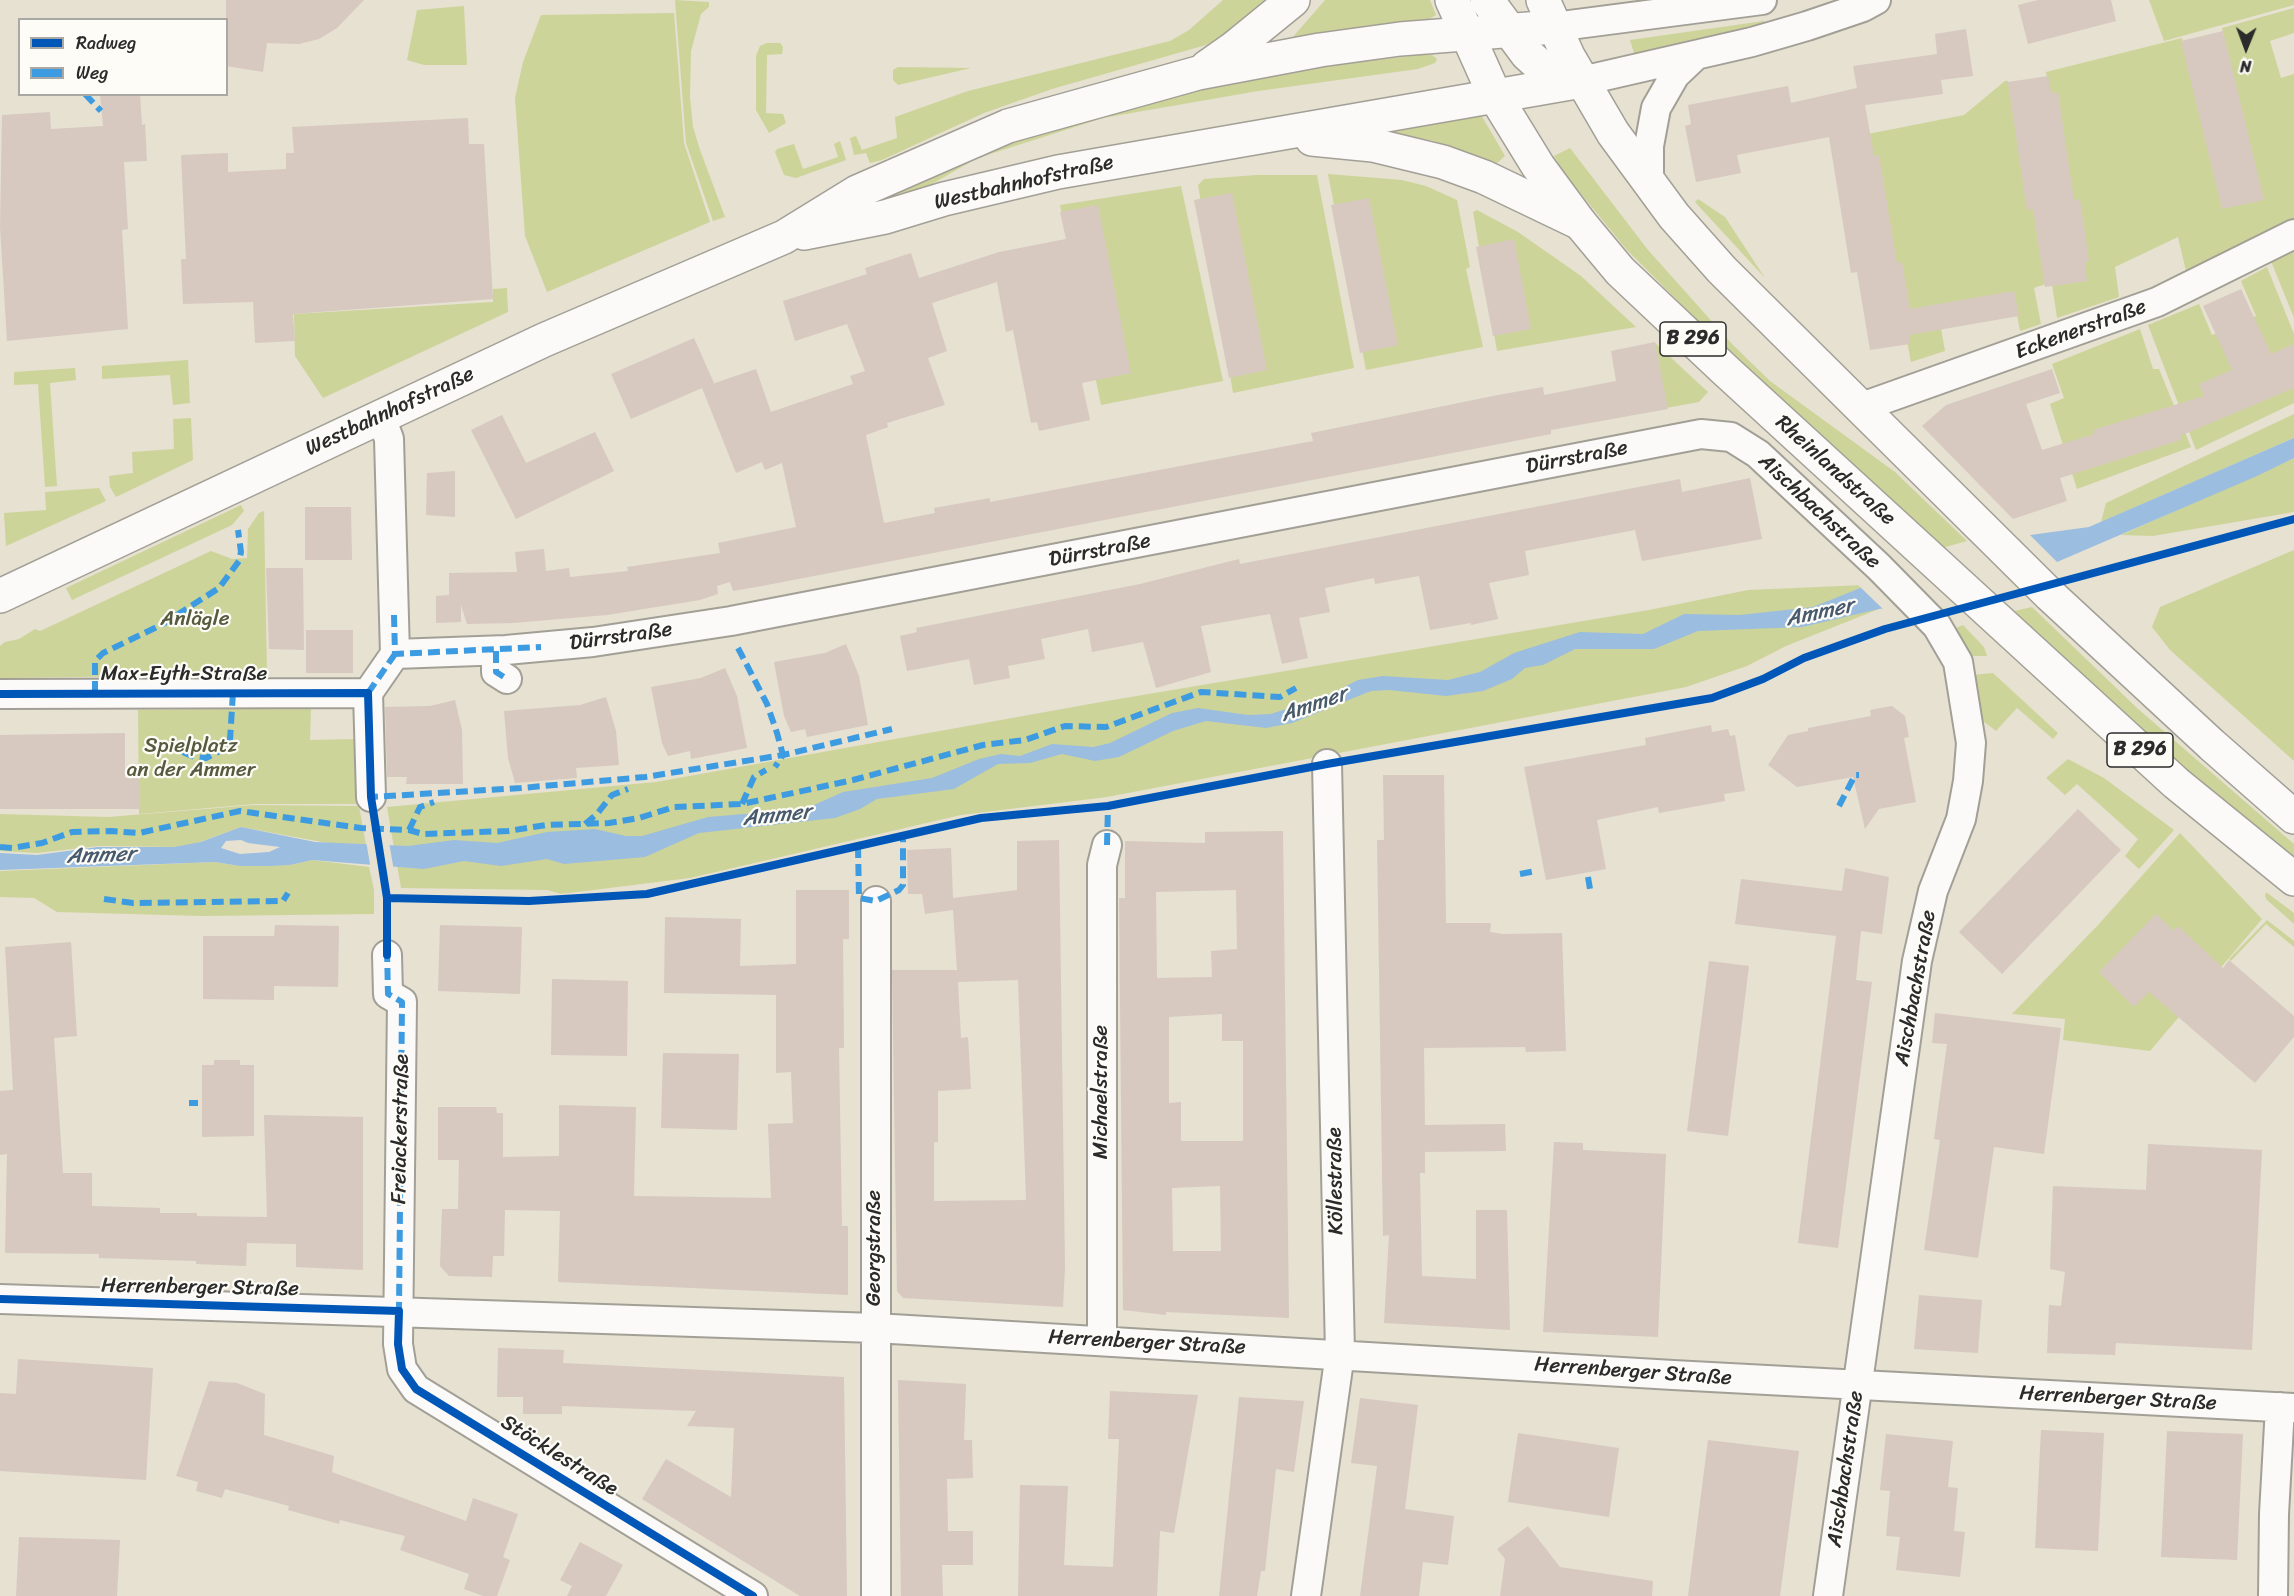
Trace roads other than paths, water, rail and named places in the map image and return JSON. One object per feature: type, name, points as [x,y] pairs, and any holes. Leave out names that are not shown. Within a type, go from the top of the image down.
[{"type":"main road","points":[[1198,73],[1234,48],[1293,0]]},
{"type":"main road","name":"Rheinlandstraße","points":[[1452,0],[1495,96],[1538,166],[1580,223],[1620,271],[2176,783],[2294,879]]},
{"type":"main road","points":[[1487,0],[1509,31],[1546,72],[1556,78],[1582,81]]},
{"type":"main road","points":[[1198,73],[1320,50],[1400,39],[1509,31],[1548,14]]},
{"type":"main road","name":"B 296","points":[[1548,14],[1582,81],[1613,133],[1649,182],[1722,270],[1986,534],[2212,745],[2294,817]]},
{"type":"main road","name":"Westbahnhofstraße","points":[[0,596],[544,340],[784,237],[857,192],[1008,126],[1198,73]]},
{"type":"main road","points":[[1495,96],[1582,81]]},
{"type":"main road","name":"Westbahnhofstraße","points":[[784,237],[885,217],[944,199],[1058,172],[1495,96]]},
{"type":"main road","name":"B 296","points":[[1266,135],[1373,145],[1409,152],[1484,177],[1580,223]]},
{"type":"street","points":[[1548,14],[1762,0]]},
{"type":"street","points":[[1582,81],[1694,57],[1808,26],[1863,7],[1876,0]]},
{"type":"street","points":[[1649,182],[1648,146],[1656,108],[1675,75],[1694,57]]},
{"type":"street","name":"Eckenerstraße","points":[[1859,408],[2157,302],[2294,234]]},
{"type":"street","points":[[371,797],[368,693],[395,654],[389,439],[381,417]]},
{"type":"street","name":"Dürrstraße","points":[[395,654],[496,651],[614,640],[731,621],[1701,434]]},
{"type":"street","name":"Aischbachstraße","points":[[1701,434],[1731,437],[1758,454],[1878,567],[1936,626],[1958,662],[1971,743],[1968,781],[1961,819],[1933,891],[1923,927],[1828,1596]]},
{"type":"street","points":[[496,651],[496,672],[507,679]]},
{"type":"street","name":"Max-Eyth-Straße","points":[[0,694],[368,693]]},
{"type":"street","name":"Köllestraße","points":[[1306,1596],[1340,1353],[1327,764]]},
{"type":"street","name":"Michaelstraße","points":[[1101,1340],[1102,864],[1107,845]]},
{"type":"street","name":"Georgstraße","points":[[876,901],[876,1596]]},
{"type":"street","name":"Freiackerstraße","points":[[387,955],[388,994],[402,1002],[399,1311]]},
{"type":"street","name":"Herrenberger Straße","points":[[0,1299],[875,1328],[2287,1408]]},
{"type":"street","name":"Stöcklestraße","points":[[399,1311],[398,1344],[402,1369],[416,1389],[753,1596]]},
{"type":"street","points":[[2273,1596],[2274,1514],[2287,1408]]},
{"type":"water","name":"Ammer","points":[[2294,438],[2294,458],[2257,476],[2050,565],[1928,602],[1879,609],[1802,627],[1698,631],[1654,649],[1575,649],[1543,665],[1525,668],[1512,679],[1483,691],[1446,696],[1389,690],[1371,691],[1292,723],[1266,728],[1206,721],[1173,731],[1119,757],[1095,761],[1062,754],[1030,763],[998,764],[954,789],[877,799],[860,809],[835,818],[699,833],[645,857],[564,864],[547,859],[501,866],[464,861],[424,869],[312,860],[290,865],[270,866],[240,866],[215,862],[0,870],[0,853],[37,855],[98,847],[174,847],[201,842],[241,827],[315,842],[408,846],[454,840],[497,843],[547,832],[595,829],[626,836],[642,836],[708,817],[805,809],[843,792],[932,778],[979,759],[1001,754],[1020,756],[1052,744],[1093,747],[1110,743],[1172,713],[1198,708],[1248,715],[1271,714],[1330,694],[1358,680],[1383,676],[1448,680],[1480,672],[1514,653],[1580,632],[1643,634],[1684,614],[1740,615],[1813,607],[1972,543],[2089,527]],"holes":[[[241,840],[280,847],[269,852],[240,854],[221,848],[226,841]]]},
{"type":"park label","name":"Anlägle","points":[[195,620]]},
{"type":"park label","name":"Spielplatz an der Ammer","points":[[191,759]]}]
